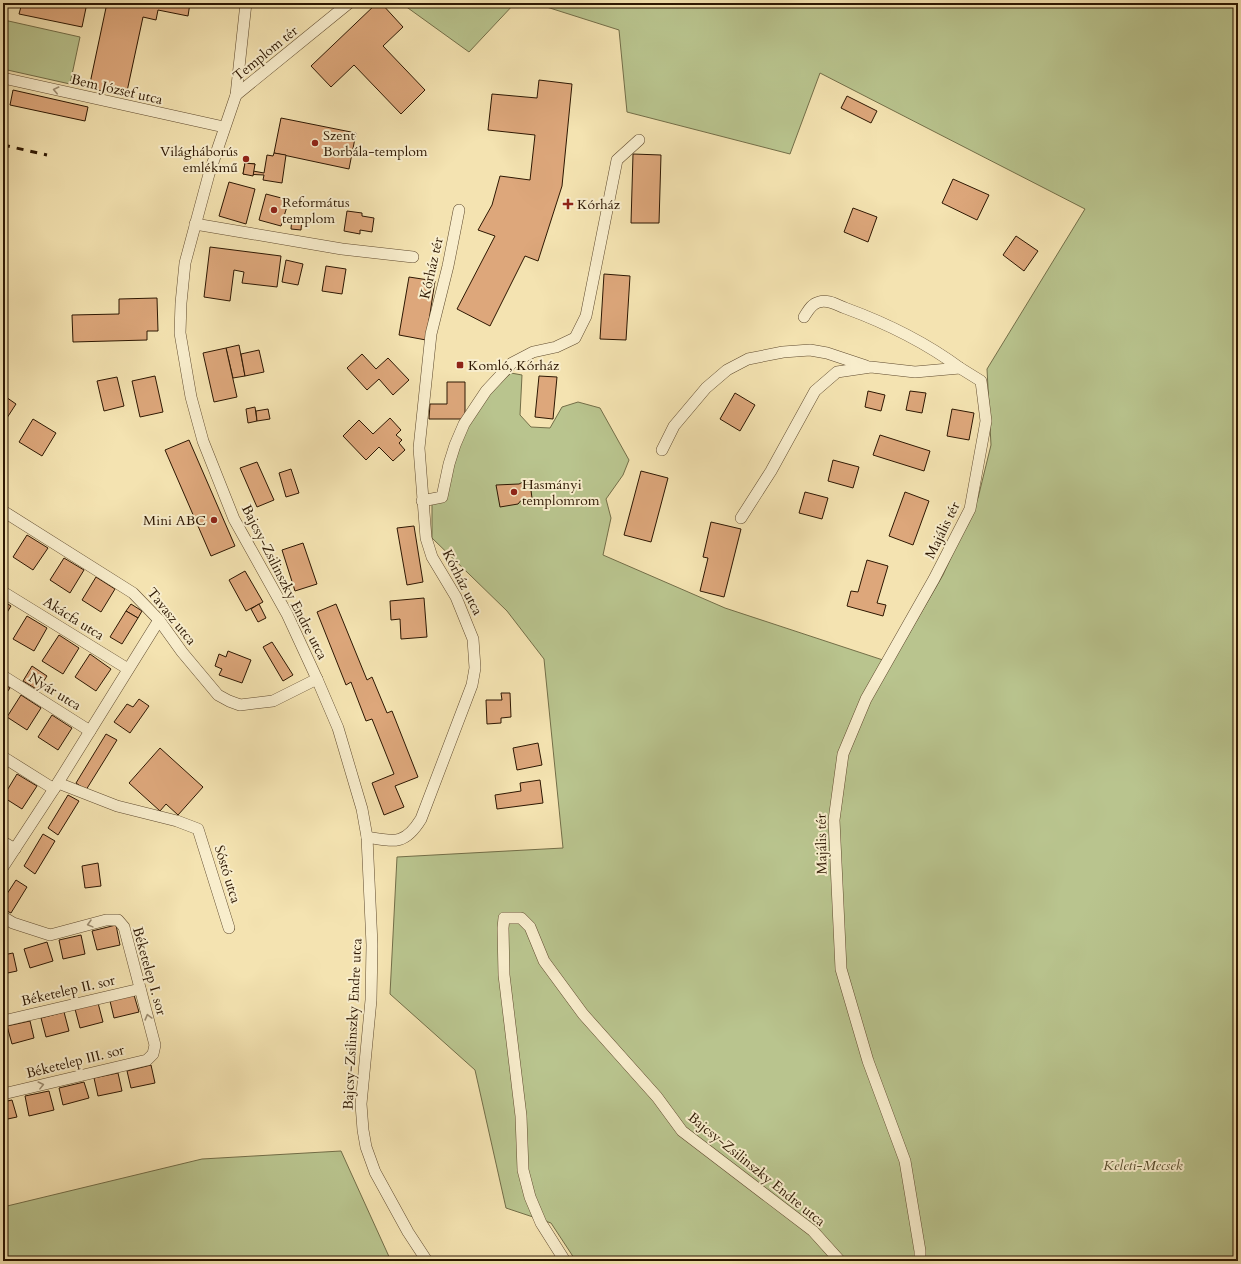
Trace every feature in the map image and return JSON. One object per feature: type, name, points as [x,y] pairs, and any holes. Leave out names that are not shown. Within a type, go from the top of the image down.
[{"type":"street","name":"Bajcsy-Zsilinszky Endre utca","points":[[246,3],[236,95],[208,174],[185,263],[180,303],[180,333],[197,424],[234,519],[287,614],[317,679],[338,728],[362,809],[367,837],[372,944],[371,1000],[361,1104],[363,1130],[366,1147],[375,1172],[408,1232],[427,1261]]},
{"type":"street","name":"Templom tér","points":[[236,95],[350,3]]},
{"type":"street","name":"Bem József utca","points":[[3,78],[224,127]]},
{"type":"street","points":[[422,501],[442,497],[448,464],[464,424],[486,391],[512,364],[533,352],[556,347],[575,338],[586,316],[617,160],[639,140]]},
{"type":"street","name":"Kórház tér","points":[[432,334],[459,210]]},
{"type":"street","points":[[196,224],[349,250],[413,257]]},
{"type":"street","points":[[804,317],[811,306],[819,301],[831,302],[882,322],[934,349],[960,368]]},
{"type":"street","name":"Kórház utca","points":[[367,837],[396,841],[406,838],[422,819],[472,686],[475,668],[473,640],[468,625],[456,597],[432,557],[428,544],[422,501],[419,448],[432,334]]},
{"type":"street","points":[[662,450],[674,426],[706,388],[727,370],[748,359],[783,352],[810,350],[827,352],[871,367],[915,372],[960,368]]},
{"type":"street","points":[[741,518],[771,471],[815,391],[837,372],[871,367]]},
{"type":"street","name":"Majális tér","points":[[920,1261],[905,1161],[868,1061],[841,969],[834,820],[843,754],[866,699],[934,579],[970,509],[986,421],[981,381],[960,368]]},
{"type":"street","name":"Tavasz utca","points":[[3,511],[134,593],[159,620],[182,652],[218,695],[229,701],[240,705],[273,701],[317,679]]},
{"type":"street","name":"Akácfa utca","points":[[3,592],[128,669]]},
{"type":"street","points":[[3,868],[56,786],[159,620]]},
{"type":"street","name":"Nyár utca","points":[[3,676],[90,731]]},
{"type":"street","points":[[3,757],[56,786]]},
{"type":"street","name":"Sóstó utca","points":[[56,786],[117,806],[177,821],[198,829],[229,928]]},
{"type":"street","points":[[3,842],[15,849]]},
{"type":"street","name":"Béketelep I. sor","points":[[3,917],[13,924],[50,935],[106,920],[118,920],[124,927],[155,1045],[153,1054]]},
{"type":"street","name":"Bajcsy-Zsilinszky Endre utca","points":[[565,1261],[541,1224],[530,1197],[523,1170],[521,1116],[504,975],[504,918],[521,918],[530,927],[544,961],[583,1014],[657,1097],[682,1132],[813,1231],[840,1261]]},
{"type":"street","name":"Béketelep II. sor","points":[[3,1021],[140,989]]},
{"type":"street","name":"Béketelep III. sor","points":[[3,1094],[147,1060],[153,1054]]},
{"type":"green space","points":[[401,3],[515,3],[469,52]]},
{"type":"green space","name":"Keleti-Mecsek","points":[[534,3],[1238,3],[1238,343],[1234,348],[1238,353],[1238,1261],[785,1261],[784,1259],[576,1261],[551,1223],[506,1208],[475,1070],[390,994],[397,857],[563,848],[544,659],[507,611],[432,538],[432,502],[435,501],[463,429],[497,385],[511,373],[522,375],[520,415],[531,427],[550,428],[562,407],[578,402],[600,408],[629,460],[623,475],[606,499],[611,518],[603,555],[725,608],[892,663],[943,575],[978,498],[991,445],[987,369],[1085,209],[820,73],[790,154],[627,112],[619,30]]},
{"type":"green space","points":[[4,20],[80,37],[70,84],[3,69]]},
{"type":"green space","points":[[341,1151],[391,1261],[3,1261],[3,1207],[202,1159]]},
{"type":"building","points":[[22,3],[87,3],[82,27],[19,14]]},
{"type":"building","points":[[107,3],[190,3],[188,16],[158,10],[156,20],[143,17],[126,96],[89,88]]},
{"type":"building","points":[[377,3],[381,3],[403,27],[383,46],[425,90],[401,114],[354,65],[331,87],[311,66]]},
{"type":"building","points":[[539,80],[572,84],[562,186],[538,261],[525,256],[490,326],[457,309],[495,236],[478,230],[492,205],[500,176],[530,180],[535,135],[488,130],[492,94],[537,98]]},
{"type":"building","points":[[13,90],[88,107],[85,121],[10,105]]},
{"type":"building","points":[[847,96],[877,111],[871,123],[841,108]]},
{"type":"building","name":"Szent Borbála-templom","points":[[281,118],[356,133],[349,169],[274,153]]},
{"type":"building","points":[[274,153],[286,155],[282,183],[263,180],[264,175],[243,174],[245,163],[255,164],[253,171],[264,173],[267,155],[273,156]]},
{"type":"building","points":[[633,154],[661,155],[659,223],[631,223]]},
{"type":"building","points":[[245,163],[255,164],[253,176],[243,174]]},
{"type":"building","points":[[953,179],[989,195],[977,220],[942,203]]},
{"type":"building","points":[[229,182],[255,189],[246,224],[219,216]]},
{"type":"building","name":"Református templom","points":[[266,194],[289,200],[281,226],[259,220]]},
{"type":"building","points":[[853,208],[877,217],[868,242],[844,232]]},
{"type":"building","points":[[347,211],[362,213],[362,216],[374,218],[372,232],[360,230],[360,234],[344,231]]},
{"type":"building","points":[[292,218],[302,219],[301,230],[291,229]]},
{"type":"building","points":[[1016,236],[1038,251],[1024,271],[1003,255]]},
{"type":"building","points":[[210,247],[281,256],[277,287],[242,283],[244,272],[234,270],[230,301],[204,297]]},
{"type":"building","points":[[286,260],[303,264],[298,285],[282,282]]},
{"type":"building","points":[[326,266],[346,269],[342,294],[322,291]]},
{"type":"building","points":[[604,274],[630,276],[626,340],[600,339]]},
{"type":"building","points":[[409,277],[435,281],[426,340],[399,335]]},
{"type":"building","points":[[157,298],[158,331],[147,331],[147,340],[73,342],[72,315],[119,314],[119,299]]},
{"type":"building","points":[[239,345],[245,376],[233,378],[226,348]]},
{"type":"building","points":[[226,348],[237,397],[214,402],[203,353]]},
{"type":"building","points":[[259,350],[264,372],[245,376],[241,354]]},
{"type":"building","points":[[362,354],[376,369],[388,358],[409,380],[393,395],[379,379],[367,390],[347,368]]},
{"type":"building","points":[[155,376],[163,412],[140,417],[132,381]]},
{"type":"building","points":[[539,376],[557,377],[553,419],[535,417]]},
{"type":"building","points":[[117,377],[124,406],[104,411],[97,381]]},
{"type":"building","points":[[447,382],[465,382],[465,419],[429,419],[430,404],[447,404]]},
{"type":"building","points":[[868,391],[885,395],[881,411],[865,407]]},
{"type":"building","points":[[910,391],[926,393],[922,413],[906,410]]},
{"type":"building","points":[[735,393],[755,405],[740,431],[720,419]]},
{"type":"building","points":[[3,395],[16,404],[3,424]]},
{"type":"building","points":[[255,407],[257,421],[248,423],[246,409]]},
{"type":"building","points":[[268,409],[270,419],[257,421],[256,411]]},
{"type":"building","points":[[952,409],[974,413],[969,440],[947,436]]},
{"type":"building","points":[[390,418],[401,430],[396,435],[402,440],[399,443],[405,450],[393,461],[379,447],[366,460],[343,436],[359,420],[373,434]]},
{"type":"building","points":[[33,419],[56,433],[42,456],[19,442]]},
{"type":"building","points":[[880,435],[930,451],[924,471],[873,455]]},
{"type":"building","points":[[189,440],[235,546],[211,556],[165,450]]},
{"type":"building","points":[[833,460],[859,467],[853,488],[828,481]]},
{"type":"building","points":[[257,462],[274,500],[257,507],[240,468]]},
{"type":"building","points":[[291,469],[299,493],[286,497],[279,473]]},
{"type":"building","points":[[641,471],[668,478],[651,542],[624,535]]},
{"type":"building","name":"Hasmányi templomrom","points":[[523,482],[530,483],[532,498],[526,501],[523,498],[518,504],[500,507],[496,485],[519,484]]},
{"type":"building","points":[[805,492],[828,498],[822,519],[799,513]]},
{"type":"building","points":[[905,492],[929,501],[913,545],[889,536]]},
{"type":"building","points":[[711,522],[741,529],[724,597],[700,591],[708,558],[703,557]]},
{"type":"building","points":[[414,526],[423,582],[407,585],[397,528]]},
{"type":"building","points":[[27,535],[48,548],[33,570],[13,557]]},
{"type":"building","points":[[303,543],[317,584],[295,591],[282,550]]},
{"type":"building","points":[[64,558],[84,570],[70,593],[50,580]]},
{"type":"building","points":[[867,560],[888,566],[877,603],[886,605],[883,616],[847,606],[851,591],[858,592]]},
{"type":"building","points":[[245,571],[263,602],[246,611],[229,580]]},
{"type":"building","points":[[96,577],[115,589],[101,612],[82,600]]},
{"type":"building","points":[[424,598],[427,637],[401,639],[400,619],[391,620],[390,601]]},
{"type":"building","points":[[3,601],[11,606],[3,619]]},
{"type":"building","points":[[131,604],[142,611],[138,618],[126,611]]},
{"type":"building","points":[[259,604],[266,618],[258,622],[251,609]]},
{"type":"building","points":[[336,604],[367,680],[372,677],[387,713],[392,711],[418,777],[395,786],[404,807],[384,815],[372,783],[394,774],[372,719],[366,721],[351,682],[346,685],[317,612]]},
{"type":"building","points":[[126,611],[138,618],[122,644],[110,637]]},
{"type":"building","points":[[27,616],[47,628],[34,651],[13,639]]},
{"type":"building","points":[[59,635],[79,648],[63,674],[42,661]]},
{"type":"building","points":[[272,642],[293,675],[283,681],[263,647]]},
{"type":"building","points":[[228,651],[251,660],[242,683],[219,675],[222,669],[215,666],[219,654],[226,657]]},
{"type":"building","points":[[90,654],[111,669],[96,691],[75,677]]},
{"type":"building","points":[[32,666],[47,676],[38,690],[23,681]]},
{"type":"building","points":[[3,683],[10,688],[3,698]]},
{"type":"building","points":[[501,693],[510,693],[511,717],[501,718],[501,723],[487,724],[486,700],[502,700]]},
{"type":"building","points":[[21,695],[41,708],[27,730],[7,717]]},
{"type":"building","points":[[139,699],[149,706],[130,733],[114,722],[127,704],[133,707]]},
{"type":"building","points":[[52,715],[72,728],[58,750],[38,737]]},
{"type":"building","points":[[106,734],[117,740],[86,790],[76,783]]},
{"type":"building","points":[[538,743],[542,765],[517,770],[513,748]]},
{"type":"building","points":[[160,748],[203,787],[178,815],[166,804],[160,811],[129,783]]},
{"type":"building","points":[[17,774],[37,786],[22,809],[3,797]]},
{"type":"building","points":[[540,780],[543,803],[497,809],[495,795],[521,791],[520,783]]},
{"type":"building","points":[[68,795],[79,801],[58,835],[48,828]]},
{"type":"building","points":[[43,834],[55,841],[35,874],[24,866]]},
{"type":"building","points":[[98,863],[101,886],[85,888],[82,866]]},
{"type":"building","points":[[16,880],[27,887],[11,913],[3,909],[3,900]]},
{"type":"building","points":[[116,925],[120,945],[97,950],[92,931]]},
{"type":"building","points":[[81,935],[85,954],[63,959],[59,940]]},
{"type":"building","points":[[47,942],[53,961],[30,968],[24,949]]},
{"type":"building","points":[[13,953],[17,971],[3,974],[3,955]]},
{"type":"building","points":[[134,995],[139,1012],[114,1018],[110,1001]]},
{"type":"building","points":[[98,1003],[103,1022],[80,1028],[75,1009]]},
{"type":"building","points":[[64,1012],[69,1031],[46,1037],[41,1018]]},
{"type":"building","points":[[30,1021],[34,1038],[12,1044],[7,1026]]},
{"type":"building","points":[[151,1065],[155,1083],[131,1088],[127,1071]]},
{"type":"building","points":[[118,1073],[122,1091],[98,1096],[94,1078]]},
{"type":"building","points":[[84,1082],[89,1098],[63,1105],[59,1088]]},
{"type":"building","points":[[49,1091],[54,1110],[29,1116],[25,1096]]},
{"type":"building","points":[[12,1100],[17,1117],[3,1120],[3,1102]]},
{"type":"railway","points":[[3,145],[47,155]]},
{"type":"place","name":"Szent Borbála-templom","points":[[315,143]]},
{"type":"place","name":"Világháborús emlékmű","points":[[246,159]]},
{"type":"place","name":"Kórház","points":[[568,204]]},
{"type":"place","name":"Református templom","points":[[274,210]]},
{"type":"place","name":"Komló, Kórház","points":[[460,365]]},
{"type":"place","name":"Hasmányi templomrom","points":[[514,492]]},
{"type":"place","name":"Mini ABC","points":[[214,520]]}]
